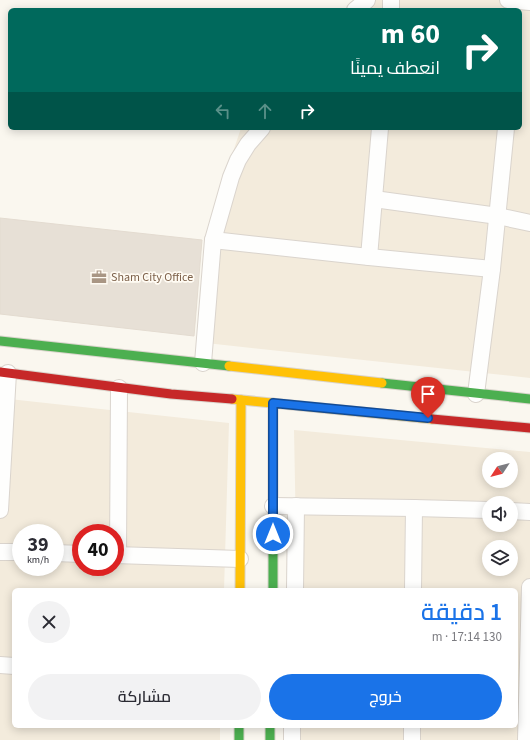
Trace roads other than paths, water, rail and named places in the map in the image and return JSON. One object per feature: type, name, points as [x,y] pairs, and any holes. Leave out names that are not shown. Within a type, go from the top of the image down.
[{"type":"main road","points":[[0,341],[530,399]]},
{"type":"main road","points":[[167,370],[174,360]]},
{"type":"main road","points":[[4,373],[171,394],[530,428]]},
{"type":"main road","points":[[165,383],[171,394]]},
{"type":"main road","points":[[240,588],[241,400]]},
{"type":"main road","points":[[272,588],[273,403]]},
{"type":"main road","points":[[238,740],[239,728]]},
{"type":"main road","points":[[270,728],[270,740]]},
{"type":"street","points":[[357,8],[367,0]]},
{"type":"street","points":[[203,363],[213,240],[225,196],[238,160],[248,144],[260,130]]},
{"type":"street","points":[[369,257],[380,130]]},
{"type":"street","points":[[476,394],[498,216],[506,130]]},
{"type":"street","points":[[374,199],[498,216],[530,223]]},
{"type":"street","points":[[213,240],[492,269]]},
{"type":"street","points":[[0,510],[4,373]]},
{"type":"street","points":[[117,524],[119,388]]},
{"type":"street","points":[[273,506],[482,510]]},
{"type":"street","points":[[294,588],[296,506]]},
{"type":"street","points":[[413,588],[414,508]]},
{"type":"street","points":[[518,511],[530,512]]},
{"type":"street","points":[[0,552],[12,552]]},
{"type":"street","points":[[124,555],[240,559]]},
{"type":"street","points":[[526,740],[530,587]]},
{"type":"street","points":[[0,665],[12,666]]},
{"type":"street","points":[[292,728],[292,740]]},
{"type":"street","points":[[412,728],[412,740]]},
{"type":"place","name":"Sham City Office","points":[[99,277]]}]
